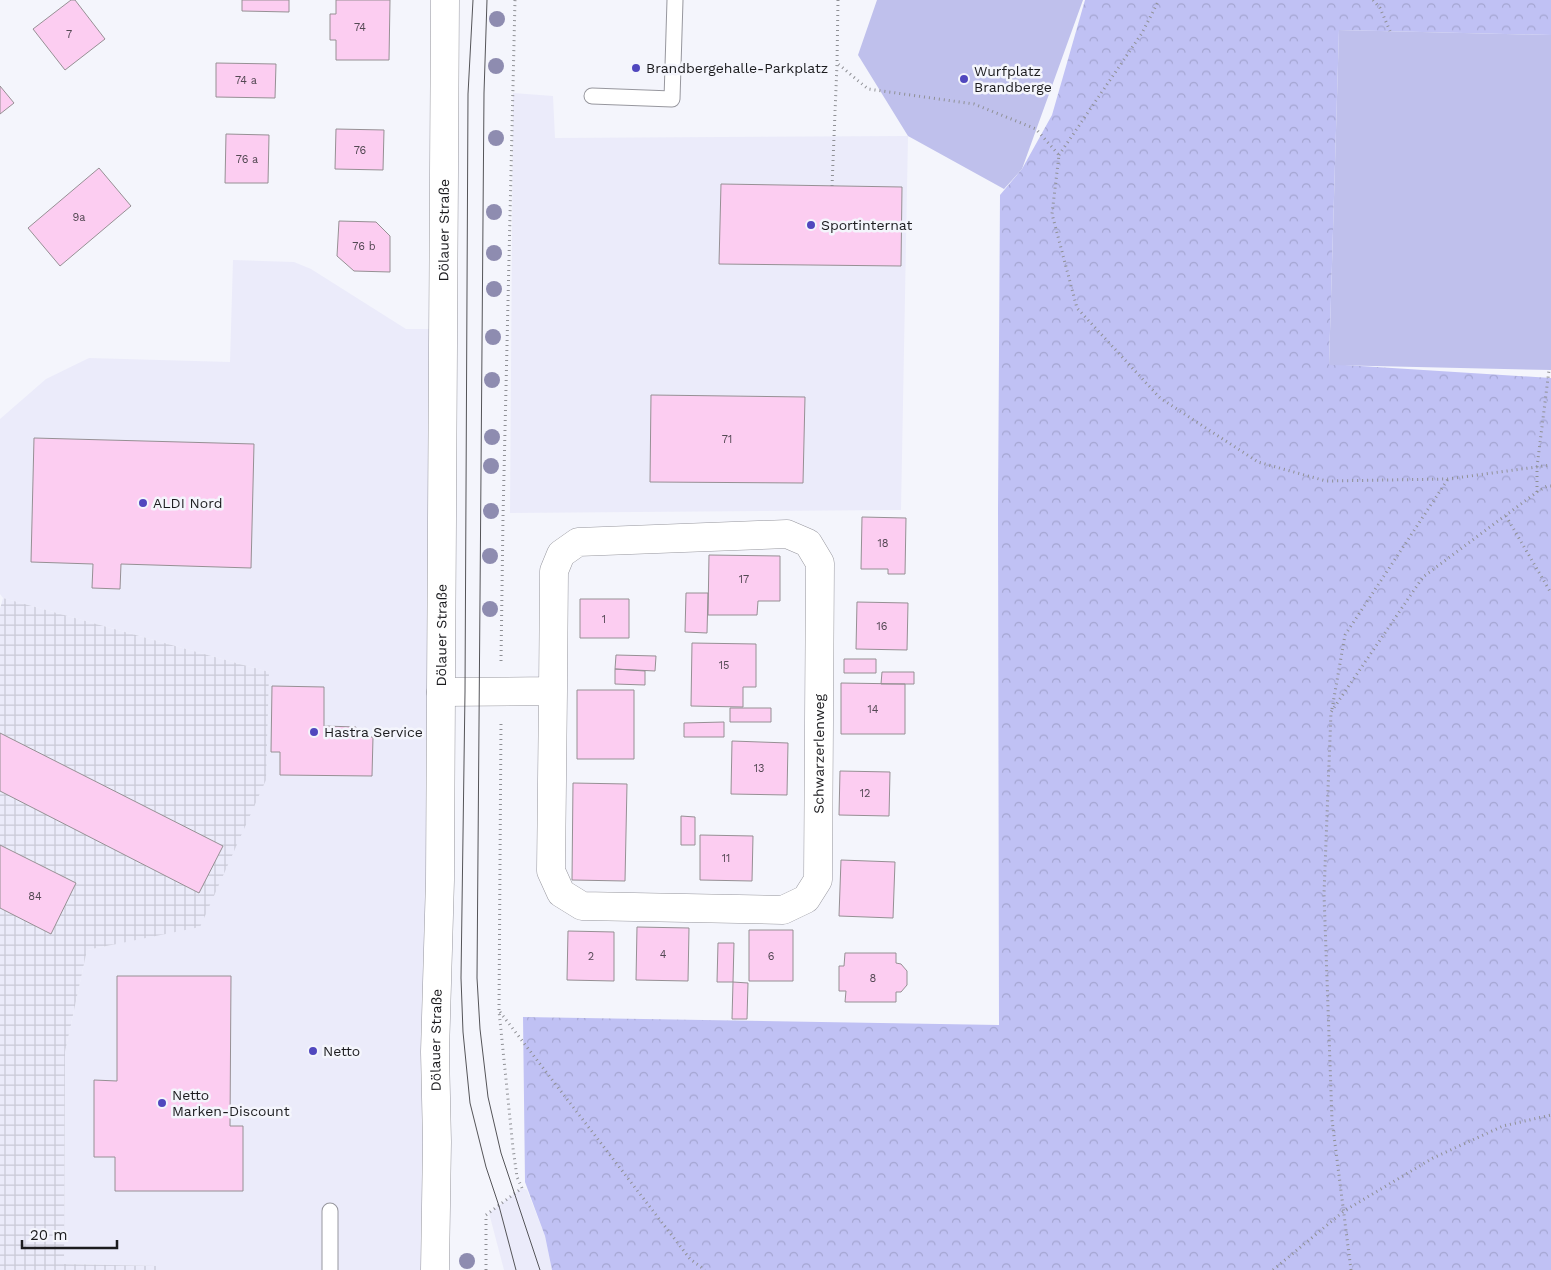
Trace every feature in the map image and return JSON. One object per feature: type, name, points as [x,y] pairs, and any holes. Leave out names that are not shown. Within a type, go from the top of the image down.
[{"type":"street","name":"Dölauer Straße","points":[[435,1270],[445,0]]},
{"type":"street","name":"Schwarzerlenweg","points":[[787,534],[808,543],[820,563],[820,583],[818,880],[806,899],[783,910],[582,906],[561,893],[551,871],[553,691],[554,572],[561,554],[578,542],[787,534]]},
{"type":"street","points":[[441,692],[553,691]]},
{"type":"lane","points":[[592,96],[672,99],[675,0]]},
{"type":"lane","points":[[330,1211],[330,1270]]},
{"type":"path","points":[[486,1270],[486,1215],[522,1188],[513,1148],[499,1011],[503,517],[515,0]]},
{"type":"path","points":[[832,186],[838,0]]},
{"type":"path","points":[[1159,0],[1142,32],[1059,155],[1052,214],[1077,308],[1160,398],[1258,462],[1326,482],[1448,479],[1551,465]]},
{"type":"path","points":[[1373,0],[1380,8],[1390,31]]},
{"type":"path","points":[[837,63],[868,89],[974,104],[1036,129],[1059,155]]},
{"type":"path","points":[[1538,492],[1537,467],[1548,370]]},
{"type":"path","points":[[1351,1270],[1332,1120],[1324,894],[1332,712],[1345,635],[1448,479]]},
{"type":"path","points":[[1332,712],[1423,577],[1546,486],[1551,486]]},
{"type":"path","points":[[1506,516],[1551,593]]},
{"type":"path","points":[[499,1011],[690,1259],[705,1270]]},
{"type":"path","points":[[1273,1270],[1344,1211],[1433,1158],[1503,1126],[1551,1115]]},
{"type":"shaded area","name":"Wurfplatz Brandberge","points":[[877,0],[1083,0],[1022,169],[1004,189],[908,136],[858,55]]},
{"type":"shaded area","points":[[1339,30],[1551,35],[1551,370],[1329,365]]},
{"type":"shaded area","points":[[513,93],[553,96],[555,138],[908,136],[901,510],[510,513]]},
{"type":"shaded area","points":[[233,260],[294,262],[311,269],[406,329],[435,329],[421,1270],[157,1270],[157,1266],[64,1264],[65,1052],[87,950],[112,945],[269,672],[3,598],[0,594],[0,419],[46,379],[89,358],[230,362]]},
{"type":"shaded area","points":[[3,598],[269,672],[266,780],[200,927],[87,950],[65,1052],[64,1264],[157,1266],[157,1270],[0,1270],[0,609]]},
{"type":"shaded area","points":[[522,1188],[527,1190],[545,1236],[552,1270],[504,1270],[489,1213]]},
{"type":"green space","points":[[1085,0],[1551,0],[1551,35],[1339,30],[1329,364],[1551,378],[1551,1270],[552,1270],[545,1236],[525,1182],[523,1017],[999,1025],[998,509],[1000,195],[1022,169],[1052,115]]},
{"type":"building","points":[[71,0],[75,0],[105,39],[65,70],[33,29]]},
{"type":"building","points":[[242,0],[289,0],[289,12],[242,11]]},
{"type":"building","points":[[336,0],[390,0],[389,60],[336,60],[336,40],[330,40],[330,14],[336,14]]},
{"type":"building","points":[[216,63],[276,64],[275,98],[216,97]]},
{"type":"building","points":[[0,86],[14,103],[0,114]]},
{"type":"building","points":[[336,129],[384,130],[383,170],[335,169]]},
{"type":"building","points":[[226,134],[269,135],[268,183],[225,183]]},
{"type":"building","points":[[99,168],[131,206],[60,266],[28,228]]},
{"type":"building","name":"Sportinternat","points":[[721,184],[902,187],[901,266],[719,264]]},
{"type":"building","points":[[339,221],[376,222],[390,236],[390,272],[354,271],[337,256]]},
{"type":"building","points":[[651,395],[805,397],[803,483],[650,482]]},
{"type":"building","name":"ALDI Nord","points":[[34,438],[254,444],[251,568],[121,564],[120,589],[92,588],[93,564],[31,562]]},
{"type":"building","points":[[862,517],[906,518],[905,574],[888,574],[888,569],[861,569]]},
{"type":"building","points":[[709,555],[780,556],[780,601],[758,601],[757,615],[708,615]]},
{"type":"building","points":[[686,593],[708,593],[707,633],[685,632]]},
{"type":"building","points":[[580,599],[629,599],[629,638],[580,638]]},
{"type":"building","points":[[857,602],[908,603],[907,650],[856,649]]},
{"type":"building","points":[[692,643],[756,644],[756,687],[743,687],[743,707],[691,706]]},
{"type":"building","points":[[616,655],[656,656],[655,671],[615,669]]},
{"type":"building","points":[[844,659],[876,659],[876,673],[844,673]]},
{"type":"building","points":[[615,669],[645,671],[645,685],[615,684]]},
{"type":"building","points":[[882,672],[914,672],[914,684],[881,684]]},
{"type":"building","points":[[841,683],[905,684],[905,734],[841,734]]},
{"type":"building","name":"Hastra Service","points":[[272,686],[324,687],[324,726],[356,727],[357,737],[373,737],[372,776],[280,775],[280,752],[271,752]]},
{"type":"building","points":[[577,690],[634,690],[634,759],[577,759]]},
{"type":"building","points":[[730,708],[771,708],[771,722],[730,722]]},
{"type":"building","points":[[724,722],[724,737],[684,737],[684,723]]},
{"type":"building","points":[[0,733],[223,846],[199,893],[0,791]]},
{"type":"building","points":[[732,741],[788,743],[787,795],[731,794]]},
{"type":"building","points":[[840,771],[890,772],[889,816],[839,815]]},
{"type":"building","points":[[573,783],[627,784],[625,881],[572,880]]},
{"type":"building","points":[[681,816],[695,817],[695,845],[681,845]]},
{"type":"building","points":[[700,835],[753,836],[752,881],[700,880]]},
{"type":"building","points":[[0,845],[76,883],[51,934],[0,908]]},
{"type":"building","points":[[841,860],[895,862],[893,918],[839,916]]},
{"type":"building","points":[[637,927],[689,928],[688,981],[636,980]]},
{"type":"building","points":[[749,930],[793,930],[793,981],[749,981]]},
{"type":"building","points":[[568,931],[614,932],[614,981],[567,980]]},
{"type":"building","points":[[718,943],[734,943],[733,982],[717,982]]},
{"type":"building","points":[[845,953],[896,953],[896,963],[901,964],[907,971],[907,985],[901,992],[896,992],[896,1002],[845,1002],[846,991],[839,991],[839,966],[844,966]]},
{"type":"building","name":"Netto Marken-Discount","points":[[117,976],[231,976],[230,1126],[243,1126],[243,1191],[115,1191],[115,1157],[94,1157],[94,1080],[117,1081]]},
{"type":"building","points":[[733,982],[748,983],[747,1019],[732,1019]]},
{"type":"tram line","points":[[473,0],[468,94],[465,692],[461,978],[463,1032],[470,1103],[486,1167],[499,1206],[516,1270]]},
{"type":"tram line","points":[[487,0],[484,93],[477,978],[480,1029],[488,1097],[501,1153],[540,1270]]},
{"type":"place","name":"Brandbergehalle-Parkplatz","points":[[636,68]]},
{"type":"place","name":"Wurfplatz Brandberge","points":[[964,79]]},
{"type":"place","name":"Sportinternat","points":[[811,225]]},
{"type":"place","name":"ALDI Nord","points":[[143,503]]},
{"type":"place","name":"Hastra Service","points":[[314,732]]},
{"type":"place","name":"Netto","points":[[313,1051]]},
{"type":"place","name":"Netto Marken-Discount","points":[[162,1103]]}]
